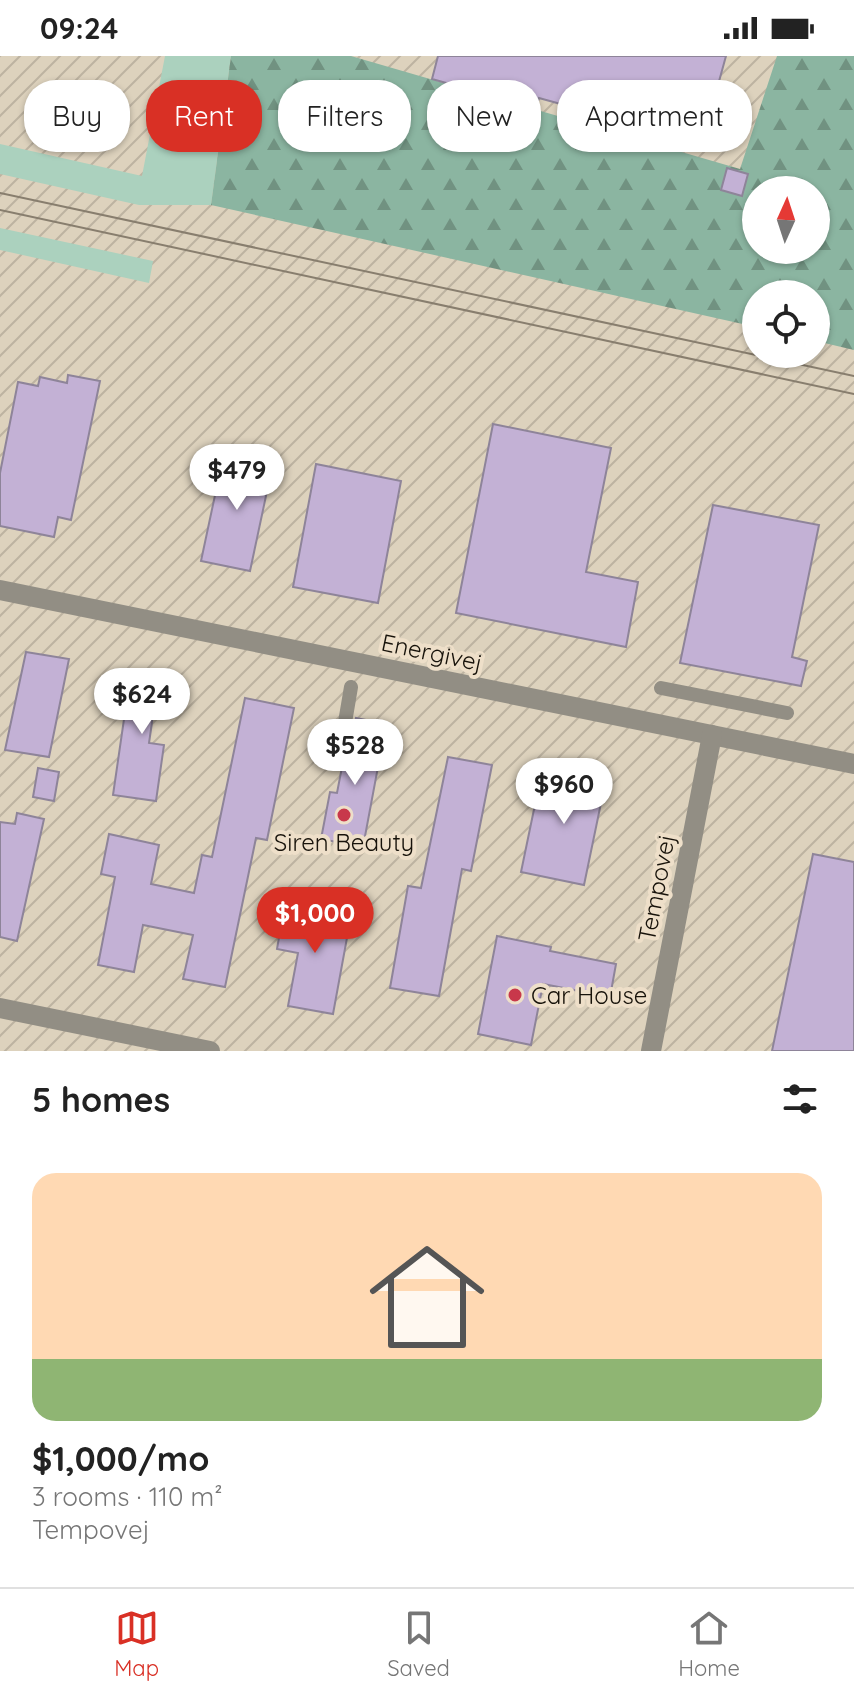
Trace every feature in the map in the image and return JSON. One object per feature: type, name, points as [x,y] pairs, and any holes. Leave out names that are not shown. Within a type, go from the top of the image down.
[{"type":"street","name":"Energivej","points":[[0,590],[854,764]]},
{"type":"street","name":"Tempovej","points":[[651,1051],[712,735]]},
{"type":"street","points":[[0,1008],[210,1051]]},
{"type":"lane","points":[[339,758],[351,687]]},
{"type":"lane","points":[[661,688],[787,713]]},
{"type":"shaded area","points":[[0,56],[854,56],[854,1051],[0,1051]]},
{"type":"green space","points":[[165,56],[231,56],[228,80],[160,80]]},
{"type":"green space","points":[[231,56],[351,56],[434,80],[427,80],[427,152],[541,152],[541,111],[557,116],[557,152],[681,152],[740,169],[746,152],[752,152],[752,132],[777,56],[854,56],[854,350],[830,344],[830,280],[742,280],[742,324],[211,205],[218,152],[262,152],[262,80],[228,80]]},
{"type":"green space","points":[[0,144],[24,149],[24,152],[142,176],[147,152],[218,152],[211,205],[139,205],[0,174]]},
{"type":"green space","points":[[0,228],[153,261],[149,283],[0,250]]},
{"type":"building","points":[[438,56],[726,56],[719,80],[557,80],[557,103],[541,99],[541,80],[432,79]]},
{"type":"building","points":[[727,168],[748,174],[742,176],[742,196],[721,190]]},
{"type":"building","points":[[68,375],[100,381],[71,520],[58,517],[54,537],[0,526],[0,473],[18,382],[38,386],[40,377],[67,383]]},
{"type":"building","points":[[493,424],[611,448],[586,572],[638,582],[626,647],[456,613]]},
{"type":"building","points":[[224,453],[273,463],[250,571],[201,561]]},
{"type":"building","points":[[316,464],[401,481],[378,603],[293,587]]},
{"type":"building","points":[[713,505],[819,525],[792,657],[807,661],[801,686],[680,663]]},
{"type":"building","points":[[26,652],[69,659],[49,757],[5,750]]},
{"type":"building","points":[[131,671],[178,678],[175,706],[155,702],[149,743],[164,745],[156,801],[113,795]]},
{"type":"building","points":[[245,698],[294,708],[267,840],[256,838],[225,987],[183,979],[193,935],[143,925],[134,972],[98,965],[115,877],[101,874],[109,834],[159,845],[151,884],[194,893],[202,855],[212,857]]},
{"type":"building","points":[[356,718],[386,724],[363,847],[321,839],[330,792],[337,793],[342,767],[349,760]]},
{"type":"building","points":[[448,757],[492,765],[471,871],[462,869],[439,996],[390,988],[408,886],[421,888]]},
{"type":"building","points":[[543,766],[606,779],[584,885],[521,872]]},
{"type":"building","points":[[38,768],[59,772],[54,801],[33,797]]},
{"type":"building","points":[[17,813],[44,819],[17,941],[0,937],[0,822],[15,824]]},
{"type":"building","points":[[813,854],[854,862],[854,1051],[772,1051]]},
{"type":"building","points":[[285,903],[351,916],[333,1014],[288,1006],[298,953],[277,949]]},
{"type":"building","points":[[497,936],[551,947],[550,951],[616,964],[610,997],[543,984],[531,1045],[478,1034]]},
{"type":"tram line","points":[[0,193],[854,376]]},
{"type":"tram line","points":[[0,210],[854,394]]},
{"type":"place","name":"Siren Beauty","points":[[344,815]]},
{"type":"place","name":"Car House","points":[[515,995]]}]
